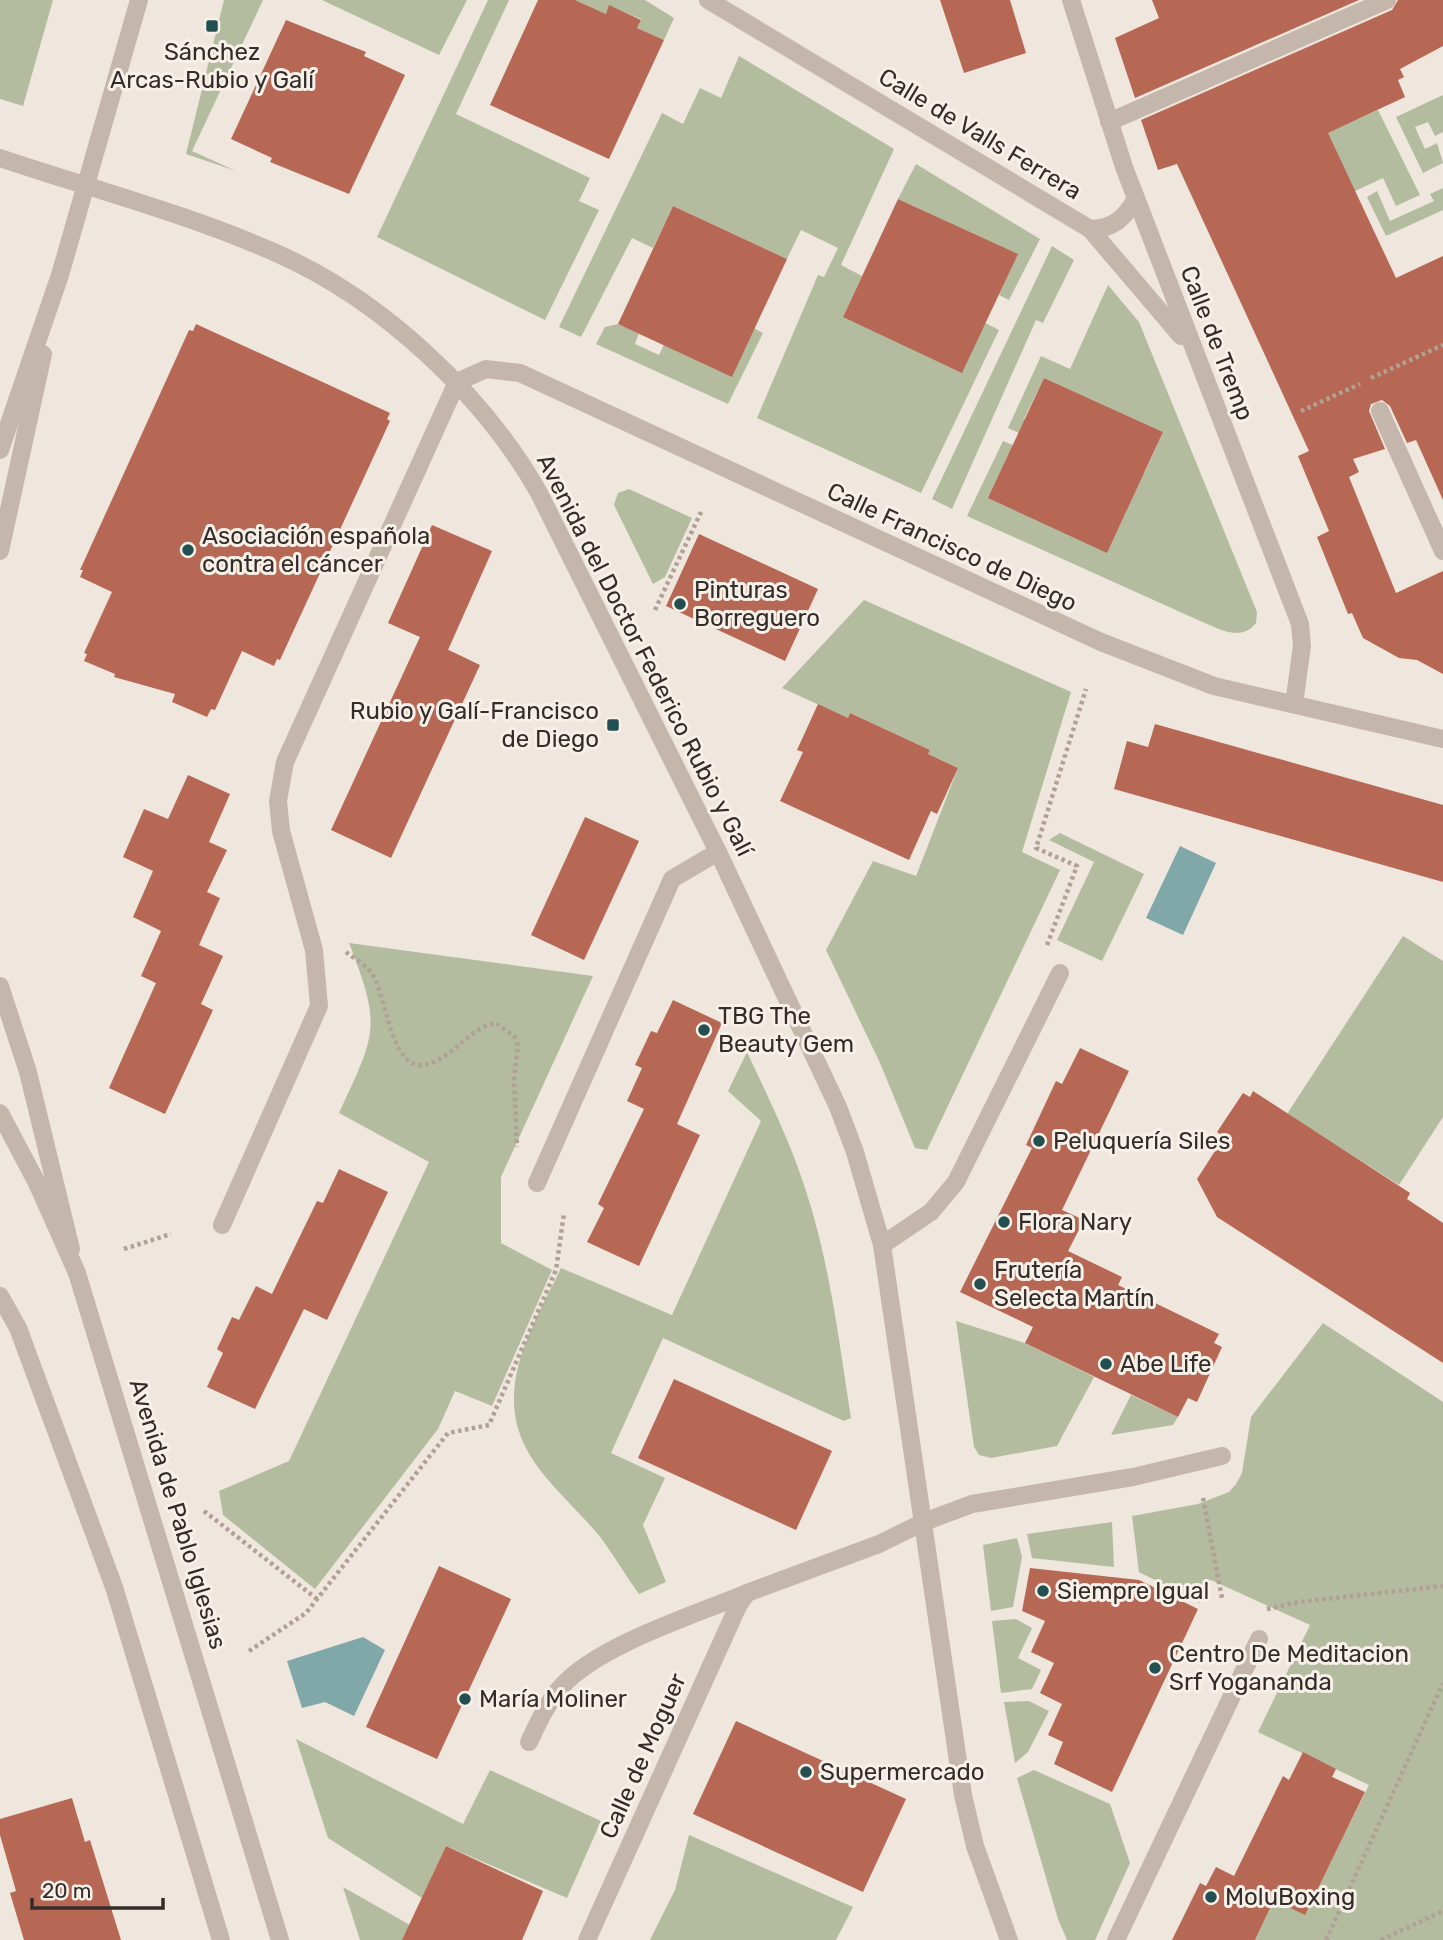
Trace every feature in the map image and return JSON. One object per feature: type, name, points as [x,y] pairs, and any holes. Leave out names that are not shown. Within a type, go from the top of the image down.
[{"type":"street","points":[[0,450],[60,275],[139,0]]},
{"type":"street","name":"Calle de Valls Ferrera","points":[[708,0],[1090,229],[1192,350]]},
{"type":"street","name":"Calle de Tremp","points":[[1071,0],[1136,199],[1192,350],[1300,624],[1302,646],[1294,704]]},
{"type":"street","points":[[1109,122],[1387,0]]},
{"type":"street","name":"Avenida del Doctor Federico Rubio y Galí","points":[[0,158],[278,253],[353,296],[413,342],[457,382],[518,455],[718,852],[838,1107],[869,1195],[881,1245],[963,1795],[975,1846],[1009,1940]]},
{"type":"street","points":[[1090,229],[1103,229],[1115,224],[1125,216],[1136,199]]},
{"type":"street","points":[[0,551],[60,275]]},
{"type":"street","name":"Calle Francisco de Diego","points":[[457,382],[486,369],[520,373],[1101,642],[1214,686],[1443,739]]},
{"type":"street","points":[[222,1225],[319,1006],[313,950],[281,831],[278,801],[285,762],[457,382]]},
{"type":"street","points":[[1380,411],[1443,551]]},
{"type":"street","points":[[537,1183],[672,879],[718,852]]},
{"type":"street","points":[[881,1245],[931,1212],[956,1182],[1060,972]]},
{"type":"street","points":[[0,986],[28,1072],[77,1273]]},
{"type":"street","name":"Avenida de Pablo Iglesias","points":[[0,1113],[37,1183],[77,1273],[280,1940]]},
{"type":"street","points":[[0,1296],[18,1328],[114,1587],[221,1940]]},
{"type":"street","points":[[528,1742],[549,1701],[582,1668],[612,1650],[747,1593],[879,1544],[924,1522],[972,1504],[1133,1477],[1222,1456]]},
{"type":"street","name":"Calle de Moguer","points":[[587,1940],[738,1606],[747,1593]]},
{"type":"street","points":[[1116,1940],[1259,1639]]},
{"type":"path","points":[[655,610],[701,512]]},
{"type":"path","points":[[1046,947],[1077,866],[1036,848],[1086,689]]},
{"type":"path","points":[[345,952],[371,972],[383,1001],[391,1033],[410,1063],[419,1066],[433,1063],[483,1026],[496,1023],[514,1036],[517,1045],[514,1079],[517,1155]]},
{"type":"path","points":[[249,1651],[292,1624],[317,1599],[448,1433],[489,1425],[556,1270],[564,1213]]},
{"type":"path","points":[[124,1249],[171,1234]]},
{"type":"path","points":[[1203,1497],[1222,1598]]},
{"type":"path","points":[[204,1511],[317,1599]]},
{"type":"path","points":[[1265,1610],[1299,1602],[1443,1586]]},
{"type":"path","points":[[1326,1940],[1443,1683]]},
{"type":"path","points":[[1381,1940],[1443,1911]]},
{"type":"green space","points":[[0,0],[53,0],[23,106],[0,99]]},
{"type":"green space","points":[[224,0],[263,0],[192,151],[236,171],[186,154]]},
{"type":"green space","points":[[322,0],[467,0],[439,55]]},
{"type":"green space","points":[[488,0],[509,0],[456,114],[590,178],[579,201],[599,210],[545,320],[377,237]]},
{"type":"green space","points":[[575,0],[645,0],[674,18],[664,40],[637,28],[641,19],[610,6],[606,14]]},
{"type":"green space","points":[[739,56],[894,149],[841,265],[862,276],[843,317],[960,310],[999,330],[921,493],[757,418],[818,275],[824,277],[838,248],[801,230],[787,259],[673,206],[653,248],[632,238],[581,337],[559,327],[662,113],[683,124],[700,88],[721,98]]},
{"type":"green space","points":[[1443,95],[1443,132],[1435,136],[1428,122],[1415,127],[1425,149],[1437,143],[1443,163],[1423,173],[1396,117]]},
{"type":"green space","points":[[1378,110],[1420,195],[1396,206],[1383,178],[1349,194],[1322,135]]},
{"type":"green space","points":[[916,164],[1040,239],[1009,300],[999,295],[1017,254],[898,199]]},
{"type":"green space","points":[[1443,188],[1443,210],[1386,236],[1367,197],[1377,191],[1390,221],[1434,201],[1430,194]]},
{"type":"green space","points":[[1052,246],[1074,260],[1043,323],[1036,320],[952,509],[932,499]]},
{"type":"green space","points":[[1108,285],[1139,322],[1257,612],[1256,623],[1243,632],[1228,632],[1213,627],[967,516],[1003,441],[1029,452],[1033,467],[1008,456],[989,498],[1107,552],[1127,510],[1102,497],[1118,462],[1144,474],[1163,432],[1044,378],[1024,419],[1049,431],[1035,440],[1008,428],[1041,356],[1070,369]]},
{"type":"green space","points":[[740,321],[763,333],[728,404],[596,344],[605,327],[618,324],[639,333],[635,344],[659,355],[664,345]]},
{"type":"green space","points":[[629,489],[692,518],[665,577],[653,584],[614,505],[618,493]]},
{"type":"green space","points":[[864,600],[1071,692],[1022,852],[1060,870],[927,1150],[915,1148],[880,1063],[826,950],[873,861],[916,876],[958,768],[928,754],[930,750],[850,713],[848,718],[782,688]]},
{"type":"green space","points":[[1060,833],[1144,874],[1102,961],[1057,940],[1094,862],[1049,840]]},
{"type":"green space","points":[[1403,936],[1443,961],[1443,1117],[1399,1185],[1287,1114]]},
{"type":"green space","points":[[349,943],[593,976],[501,1177],[501,1243],[552,1270],[492,1406],[455,1391],[438,1429],[315,1589],[223,1515],[219,1491],[289,1461],[429,1162],[339,1113],[361,1065],[370,1030],[367,994]]},
{"type":"green space","points":[[747,1052],[779,1120],[814,1219],[833,1303],[851,1418],[844,1421],[663,1338],[611,1453],[665,1478],[643,1525],[666,1582],[639,1594],[602,1539],[555,1488],[531,1456],[516,1420],[515,1382],[530,1331],[561,1268],[672,1315],[761,1121],[728,1091]]},
{"type":"green space","points":[[956,1321],[1025,1343],[1094,1377],[1057,1446],[991,1458],[979,1455],[974,1447]]},
{"type":"green space","points":[[1323,1323],[1443,1402],[1443,1940],[1255,1940],[1274,1900],[1305,1914],[1369,1785],[1258,1732],[1310,1625],[1211,1580],[1200,1603],[1139,1572],[1132,1516],[1198,1504],[1229,1492],[1242,1473],[1251,1417]]},
{"type":"green space","points":[[1131,1395],[1178,1417],[1173,1425],[1111,1435]]},
{"type":"green space","points":[[1112,1522],[1114,1567],[1032,1558],[1027,1534]]},
{"type":"green space","points":[[1017,1538],[1022,1557],[1013,1607],[991,1611],[983,1545]]},
{"type":"green space","points":[[1016,1619],[1032,1628],[1018,1658],[1041,1670],[1032,1689],[1001,1693],[992,1621]]},
{"type":"green space","points":[[1029,1701],[1049,1711],[1028,1752],[1015,1763],[1004,1702]]},
{"type":"green space","points":[[296,1739],[463,1824],[490,1770],[601,1821],[567,1898],[446,1846],[422,1898],[328,1838]]},
{"type":"green space","points":[[1034,1770],[1110,1804],[1130,1863],[1095,1940],[1067,1940],[1058,1919],[1017,1778]]},
{"type":"green space","points":[[689,1835],[853,1907],[836,1940],[650,1940],[675,1890]]},
{"type":"green space","points":[[343,1887],[410,1925],[403,1940],[360,1940]]},
{"type":"water","points":[[1180,846],[1216,863],[1183,935],[1146,918]]},
{"type":"water","points":[[363,1637],[385,1650],[354,1716],[325,1702],[302,1708],[287,1661]]},
{"type":"building","points":[[538,0],[575,0],[606,14],[609,5],[641,20],[637,28],[664,40],[609,159],[490,105]]},
{"type":"building","points":[[940,0],[1010,0],[1026,53],[964,73]]},
{"type":"building","points":[[1152,0],[1359,0],[1135,98],[1115,38],[1159,18]]},
{"type":"building","points":[[1398,0],[1443,0],[1443,46],[1400,69],[1404,77],[1398,80],[1405,97],[1328,133],[1396,278],[1443,256],[1443,500],[1416,440],[1407,443],[1390,406],[1382,400],[1371,404],[1369,411],[1385,449],[1353,459],[1359,472],[1349,477],[1396,593],[1443,571],[1443,674],[1417,660],[1399,658],[1363,638],[1352,613],[1348,614],[1317,537],[1329,531],[1298,456],[1309,451],[1177,164],[1158,170],[1141,120],[1392,10]]},
{"type":"building","points":[[286,20],[366,52],[364,56],[405,75],[349,194],[270,162],[272,158],[231,139]]},
{"type":"building","points":[[898,199],[1018,254],[962,373],[843,317]]},
{"type":"building","points":[[673,206],[787,259],[732,377],[618,324]]},
{"type":"building","points":[[196,324],[390,413],[387,419],[390,421],[280,660],[277,659],[274,666],[242,651],[215,710],[211,709],[207,717],[172,702],[175,694],[114,677],[115,674],[84,661],[87,654],[84,653],[112,592],[80,577],[83,570],[80,570],[189,330],[193,331]]},
{"type":"building","points":[[1044,378],[1163,432],[1107,553],[988,498]]},
{"type":"building","points":[[432,525],[492,551],[448,650],[480,665],[391,858],[331,830],[420,637],[388,623]]},
{"type":"building","points":[[699,534],[818,589],[785,661],[666,606]]},
{"type":"building","points":[[818,704],[848,718],[850,713],[930,750],[928,754],[958,768],[937,814],[931,811],[909,860],[780,801],[803,752],[797,750]]},
{"type":"building","points":[[1155,724],[1443,805],[1443,882],[1114,789],[1127,741],[1148,747]]},
{"type":"building","points":[[188,775],[230,794],[209,842],[227,850],[207,892],[220,898],[199,945],[223,956],[201,1004],[213,1010],[165,1114],[109,1088],[156,983],[141,976],[161,931],[133,917],[153,871],[123,857],[144,809],[168,819]]},
{"type":"building","points":[[585,817],[639,841],[584,960],[531,935]]},
{"type":"building","points":[[673,1000],[722,1023],[677,1124],[700,1135],[639,1266],[587,1242],[604,1208],[598,1204],[644,1109],[627,1101],[642,1068],[635,1065],[651,1031],[657,1033]]},
{"type":"building","points":[[1080,1048],[1129,1071],[1062,1210],[1084,1220],[1068,1251],[1122,1277],[1118,1285],[1219,1334],[1214,1343],[1222,1347],[1197,1402],[1188,1398],[1178,1417],[1025,1343],[1033,1327],[960,1292],[1032,1148],[1026,1145],[1056,1081],[1062,1084]]},
{"type":"building","points":[[1253,1091],[1410,1193],[1407,1199],[1443,1223],[1443,1363],[1217,1217],[1197,1179],[1224,1137],[1217,1132],[1243,1093],[1250,1097]]},
{"type":"building","points":[[339,1169],[388,1192],[327,1320],[304,1309],[255,1409],[207,1387],[223,1353],[217,1349],[232,1317],[239,1320],[256,1286],[272,1294],[317,1201],[323,1203]]},
{"type":"building","points":[[674,1379],[832,1451],[796,1530],[638,1458]]},
{"type":"building","points":[[439,1566],[511,1599],[437,1759],[366,1727]]},
{"type":"building","points":[[1030,1568],[1139,1580],[1198,1609],[1112,1792],[1054,1764],[1063,1742],[1048,1735],[1062,1704],[1040,1693],[1054,1663],[1031,1652],[1045,1621],[1022,1611]]},
{"type":"building","points":[[736,1721],[906,1799],[863,1892],[693,1814]]},
{"type":"building","points":[[1303,1752],[1336,1769],[1332,1777],[1365,1792],[1305,1915],[1274,1900],[1255,1940],[1172,1940],[1200,1883],[1206,1886],[1216,1867],[1234,1876],[1283,1776],[1289,1780]]},
{"type":"building","points":[[72,1798],[85,1842],[90,1840],[121,1940],[24,1940],[10,1893],[16,1891],[0,1835],[0,1819]]},
{"type":"building","points":[[446,1846],[543,1891],[522,1940],[402,1940]]},
{"type":"place","name":"Sánchez Arcas-Rubio y Galí","points":[[212,26]]},
{"type":"place","name":"Asociación española contra el cáncer","points":[[188,550]]},
{"type":"place","name":"Pinturas Borreguero","points":[[680,604]]},
{"type":"place","name":"Rubio y Galí-Francisco de Diego","points":[[613,725]]},
{"type":"place","name":"TBG The Beauty Gem","points":[[704,1030]]},
{"type":"place","name":"Peluquería Siles","points":[[1039,1141]]},
{"type":"place","name":"Flora Nary","points":[[1004,1222]]},
{"type":"place","name":"Frutería Selecta Martín","points":[[980,1284]]},
{"type":"place","name":"Abe Life","points":[[1106,1364]]},
{"type":"place","name":"Siempre Igual","points":[[1043,1591]]},
{"type":"place","name":"Centro De Meditacion Srf Yogananda","points":[[1155,1668]]},
{"type":"place","name":"María Moliner","points":[[465,1699]]},
{"type":"place","name":"Supermercado","points":[[806,1772]]},
{"type":"place","name":"MoluBoxing","points":[[1211,1897]]}]
